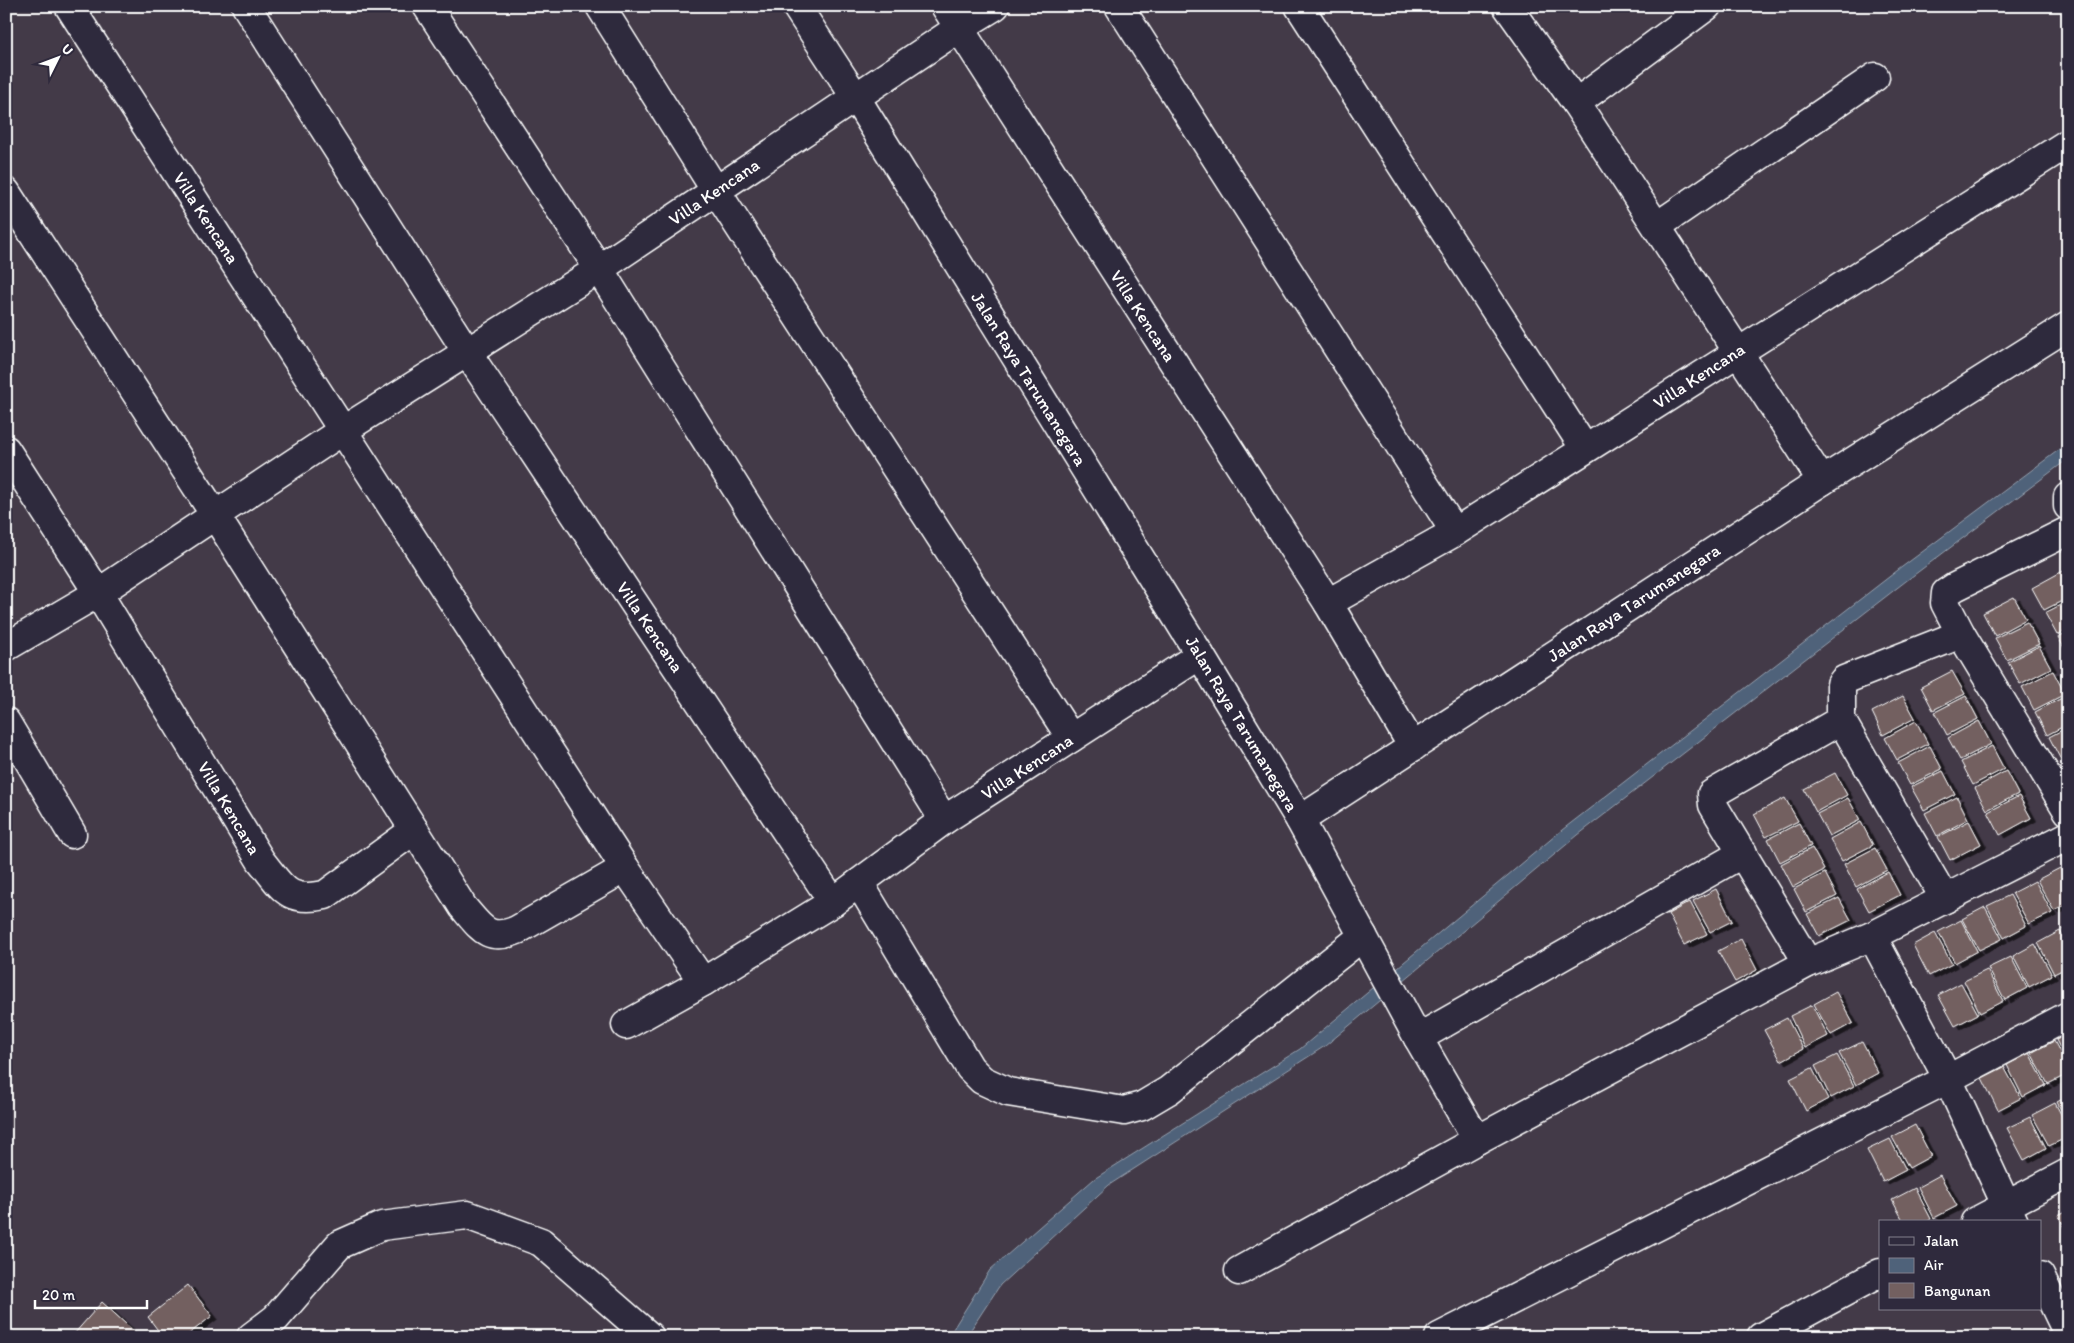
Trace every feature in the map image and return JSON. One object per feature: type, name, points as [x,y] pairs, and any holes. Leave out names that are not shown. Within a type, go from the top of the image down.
[{"type":"street","name":"Villa Kencana","points":[[69,6],[625,868],[703,982]]},
{"type":"street","name":"Villa Kencana","points":[[246,6],[467,352],[833,902]]},
{"type":"street","points":[[426,6],[599,269],[944,820]]},
{"type":"street","points":[[600,6],[716,191],[1071,738]]},
{"type":"street","name":"Jalan Raya Tarumanegara","points":[[796,6],[856,98],[1300,820],[1822,481],[2068,326]]},
{"type":"street","name":"Villa Kencana","points":[[6,647],[98,593],[342,431],[599,269],[856,98],[952,17],[995,6]]},
{"type":"street","points":[[1119,6],[1455,532]]},
{"type":"street","points":[[1299,6],[1585,449]]},
{"type":"street","points":[[1507,6],[1576,103],[1822,481]]},
{"type":"street","points":[[1576,103],[1707,6]]},
{"type":"street","name":"Villa Kencana","points":[[952,17],[1328,603],[1413,747]]},
{"type":"street","points":[[1657,226],[1875,77]]},
{"type":"street","name":"Villa Kencana","points":[[1328,603],[1455,532],[2068,143]]},
{"type":"street","points":[[6,192],[215,515],[414,830],[464,907],[481,928],[493,934],[503,936],[517,930],[625,868]]},
{"type":"street","name":"Villa Kencana","points":[[6,450],[98,593],[261,861],[285,890],[296,897],[308,899],[325,895],[414,830]]},
{"type":"street","points":[[2068,497],[2068,506]]},
{"type":"street","points":[[2068,531],[1955,587],[1946,593],[1945,603],[1961,634],[2068,811]]},
{"type":"street","points":[[1945,899],[1841,720],[1840,689],[1844,680],[1961,634]]},
{"type":"street","name":"Villa Kencana","points":[[626,1025],[703,982],[833,902],[944,820],[1200,655]]},
{"type":"street","points":[[1808,963],[1713,805],[1712,794],[1841,720]]},
{"type":"street","points":[[6,722],[72,834]]},
{"type":"street","points":[[1300,820],[1400,1006],[1477,1140]]},
{"type":"street","points":[[1239,1271],[1477,1140],[1808,963],[1872,936],[2068,836]]},
{"type":"street","points":[[1418,1038],[1743,853]]},
{"type":"street","points":[[859,883],[970,1068],[982,1080],[1008,1092],[1124,1111],[1142,1106],[1169,1090],[1363,936]]},
{"type":"street","points":[[1872,936],[1948,1079],[2010,1214]]},
{"type":"street","points":[[1438,1337],[1948,1079],[2068,1016]]},
{"type":"street","points":[[1984,1220],[2010,1214],[2068,1173]]},
{"type":"street","points":[[251,1337],[276,1318],[339,1245],[382,1226],[467,1215],[541,1242],[650,1337]]},
{"type":"street","points":[[1761,1337],[1879,1274]]},
{"type":"street","points":[[2042,1280],[2068,1334]]},
{"type":"water","points":[[2068,443],[2068,459],[1906,581],[1578,835],[1325,1046],[1109,1185],[1000,1285],[966,1337],[948,1337],[990,1270],[1094,1179],[1300,1049],[1562,830],[1898,570]]},
{"type":"building","points":[[2063,571],[2068,580],[2068,598],[2044,610],[2032,588]]},
{"type":"building","points":[[2014,597],[2026,619],[1995,636],[1983,613]]},
{"type":"building","points":[[2068,601],[2068,630],[2057,635],[2045,613]]},
{"type":"building","points":[[2027,622],[2039,644],[2007,660],[1995,638]]},
{"type":"building","points":[[2068,632],[2068,655],[2058,637]]},
{"type":"building","points":[[2039,646],[2051,668],[2020,684],[2008,662]]},
{"type":"building","points":[[1952,671],[1965,694],[1933,710],[1921,687]]},
{"type":"building","points":[[2053,671],[2065,694],[2034,710],[2022,687]]},
{"type":"building","points":[[1903,696],[1915,718],[1883,735],[1872,712]]},
{"type":"building","points":[[1966,696],[1978,719],[1947,735],[1935,712]]},
{"type":"building","points":[[2066,696],[2068,724],[2047,735],[2035,712]]},
{"type":"building","points":[[1916,721],[1928,744],[1897,760],[1885,738]]},
{"type":"building","points":[[1979,721],[1991,744],[1960,760],[1948,738]]},
{"type":"building","points":[[2068,727],[2068,756],[2061,760],[2049,737]]},
{"type":"building","points":[[1930,746],[1942,769],[1910,785],[1898,763]]},
{"type":"building","points":[[1992,746],[2004,769],[1973,785],[1961,762]]},
{"type":"building","points":[[2068,760],[2068,773],[2062,762]]},
{"type":"building","points":[[1943,771],[1955,794],[1924,810],[1911,787]]},
{"type":"building","points":[[2006,771],[2018,794],[1987,810],[1975,788]]},
{"type":"building","points":[[1835,773],[1847,795],[1816,812],[1804,789]]},
{"type":"building","points":[[2019,796],[2031,818],[2000,835],[1988,812]]},
{"type":"building","points":[[1957,797],[1968,819],[1937,836],[1925,813]]},
{"type":"building","points":[[1785,798],[1798,821],[1766,837],[1754,814]]},
{"type":"building","points":[[1848,798],[1860,820],[1829,836],[1817,814]]},
{"type":"building","points":[[1969,821],[1981,844],[1950,860],[1938,837]]},
{"type":"building","points":[[1861,822],[1873,845],[1842,861],[1830,839]]},
{"type":"building","points":[[1799,823],[1811,846],[1780,862],[1768,839]]},
{"type":"building","points":[[1812,848],[1824,870],[1793,887],[1781,864]]},
{"type":"building","points":[[1875,848],[1887,870],[1856,887],[1844,864]]},
{"type":"building","points":[[2068,864],[2068,878],[2062,867]]},
{"type":"building","points":[[2060,868],[2068,883],[2068,904],[2054,911],[2037,880]]},
{"type":"building","points":[[1888,872],[1900,895],[1869,911],[1857,889]]},
{"type":"building","points":[[1825,873],[1837,896],[1806,912],[1794,889]]},
{"type":"building","points":[[2035,881],[2052,913],[2029,924],[2012,893]]},
{"type":"building","points":[[1716,889],[1732,921],[1710,932],[1693,901]]},
{"type":"building","points":[[2010,895],[2026,926],[2004,938],[1987,906]]},
{"type":"building","points":[[1839,898],[1851,920],[1819,936],[1807,914]]},
{"type":"building","points":[[1690,902],[1707,934],[1684,945],[1668,914]]},
{"type":"building","points":[[1985,907],[2002,939],[1979,950],[1962,919]]},
{"type":"building","points":[[1961,920],[1977,951],[1955,963],[1938,932]]},
{"type":"building","points":[[2068,927],[2068,939],[2063,929]]},
{"type":"building","points":[[2060,931],[2068,945],[2068,967],[2054,974],[2038,943]]},
{"type":"building","points":[[1935,933],[1952,964],[1929,976],[1913,945]]},
{"type":"building","points":[[1741,939],[1757,970],[1735,982],[1718,951]]},
{"type":"building","points":[[2035,944],[2052,975],[2029,987],[2013,956]]},
{"type":"building","points":[[2011,957],[2027,988],[2005,1000],[1988,968]]},
{"type":"building","points":[[1987,970],[2003,1001],[1980,1013],[1964,981]]},
{"type":"building","points":[[1961,983],[1978,1014],[1955,1026],[1938,995]]},
{"type":"building","points":[[1836,992],[1853,1023],[1831,1035],[1814,1004]]},
{"type":"building","points":[[1812,1005],[1828,1036],[1805,1048],[1790,1016]]},
{"type":"building","points":[[1787,1018],[1803,1049],[1781,1061],[1764,1030]]},
{"type":"building","points":[[2068,1034],[2068,1063],[2056,1040]]},
{"type":"building","points":[[2054,1041],[2068,1067],[2068,1074],[2048,1084],[2031,1053]]},
{"type":"building","points":[[1862,1042],[1878,1073],[1856,1085],[1839,1053]]},
{"type":"building","points":[[2029,1053],[2046,1085],[2023,1097],[2007,1065]]},
{"type":"building","points":[[1837,1055],[1854,1086],[1831,1098],[1815,1066]]},
{"type":"building","points":[[2004,1067],[2021,1098],[1998,1110],[1982,1078]]},
{"type":"building","points":[[1812,1068],[1828,1099],[1806,1111],[1790,1079]]},
{"type":"building","points":[[2068,1096],[2068,1123],[2057,1102]]},
{"type":"building","points":[[2055,1103],[2068,1127],[2068,1137],[2049,1146],[2032,1115]]},
{"type":"building","points":[[2030,1117],[2046,1148],[2024,1160],[2007,1128]]},
{"type":"building","points":[[1915,1125],[1931,1156],[1909,1168],[1892,1137]]},
{"type":"building","points":[[1890,1139],[1906,1170],[1883,1182],[1867,1150]]},
{"type":"building","points":[[1940,1175],[1957,1206],[1934,1218],[1918,1187]]},
{"type":"building","points":[[1915,1188],[1931,1219],[1903,1220],[1892,1200]]},
{"type":"building","points":[[2068,1210],[2068,1233],[2058,1215]]},
{"type":"building","points":[[188,1285],[212,1316],[185,1337],[163,1337],[148,1317]]},
{"type":"building","points":[[102,1302],[140,1337],[77,1337],[74,1334]]}]
